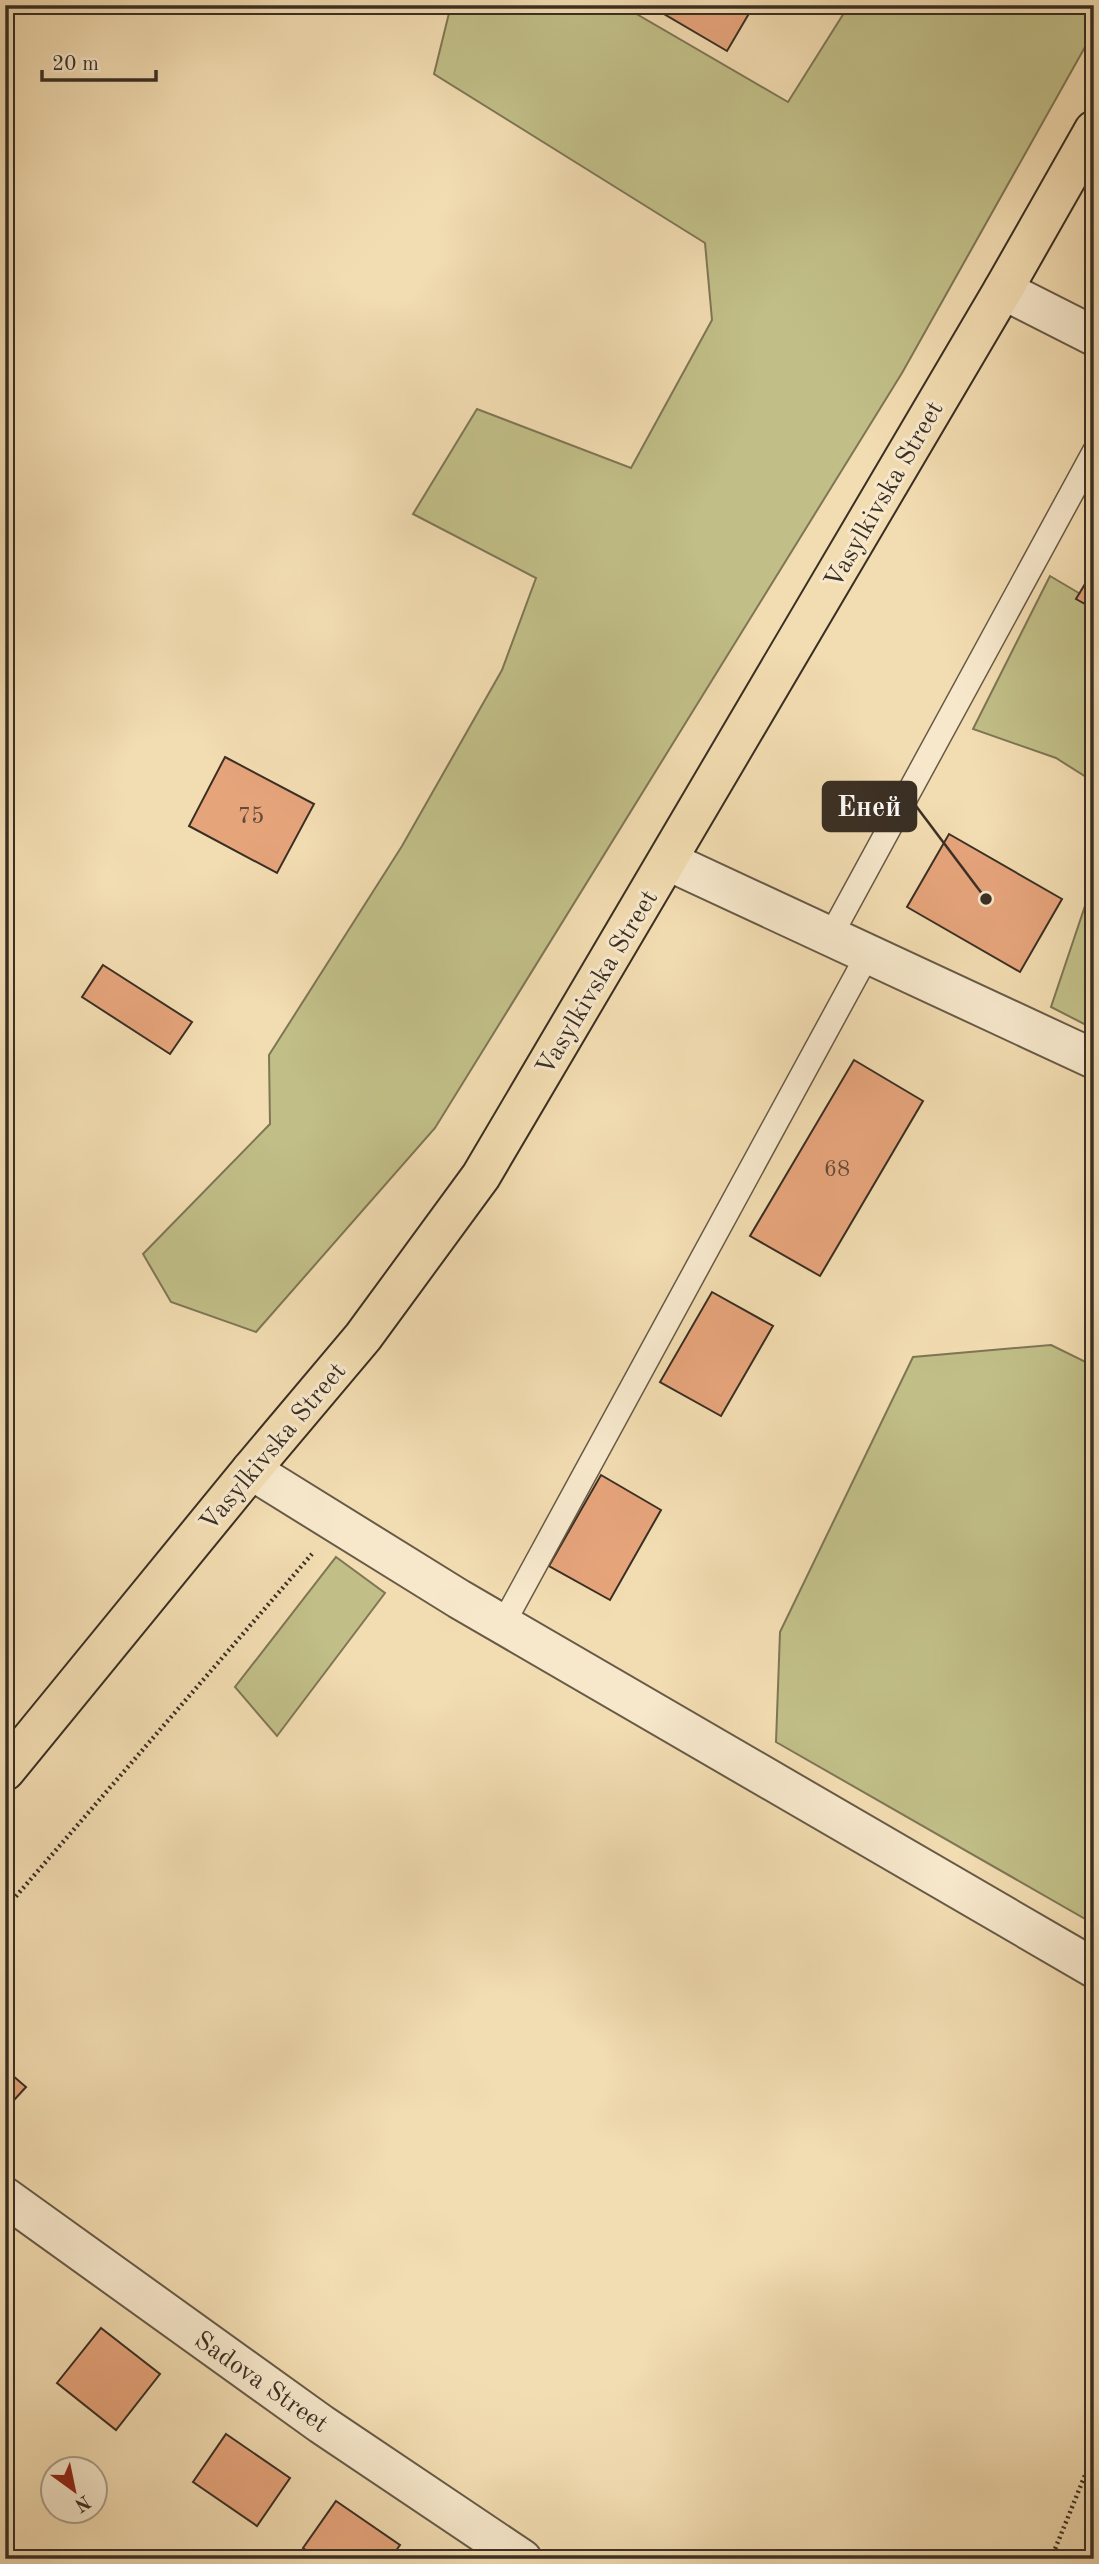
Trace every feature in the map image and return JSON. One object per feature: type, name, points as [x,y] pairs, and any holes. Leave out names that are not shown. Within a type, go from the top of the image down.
[{"type":"main road","name":"Vasylkivska Street","points":[[5,1771],[363,1337],[481,1176],[1003,290],[1094,130]]},
{"type":"street","points":[[1003,290],[1094,336]]},
{"type":"street","points":[[668,861],[1094,1059]]},
{"type":"street","points":[[251,1470],[503,1624],[1094,1968]]},
{"type":"street","points":[[1059,1949],[1094,1990]]},
{"type":"street","name":"Sadova Street","points":[[5,2197],[321,2424],[522,2559]]},
{"type":"lane","points":[[830,937],[1094,452]]},
{"type":"lane","points":[[503,1624],[867,954]]},
{"type":"path","points":[[5,1909],[338,1524]]},
{"type":"path","points":[[1051,2559],[1094,2454]]},
{"type":"shaded area","points":[[451,5],[621,5],[788,102],[849,5],[1094,5],[1094,31],[902,373],[435,1128],[256,1332],[171,1302],[143,1254],[270,1124],[269,1055],[402,846],[502,670],[536,578],[413,514],[477,409],[631,468],[712,320],[705,243],[434,74]]},
{"type":"shaded area","points":[[1050,576],[1094,602],[1094,782],[1056,758],[973,729]]},
{"type":"shaded area","points":[[1094,891],[1094,1029],[1051,1007],[1086,903]]},
{"type":"shaded area","points":[[1051,1345],[1094,1366],[1094,1924],[776,1742],[780,1632],[913,1357]]},
{"type":"shaded area","points":[[336,1557],[385,1593],[277,1736],[235,1687]]},
{"type":"building","points":[[662,5],[754,5],[727,51],[659,11]]},
{"type":"building","points":[[1094,569],[1094,609],[1076,599]]},
{"type":"building","points":[[225,757],[314,804],[277,873],[189,826]]},
{"type":"building","points":[[949,834],[1062,899],[1020,972],[907,907]]},
{"type":"building","points":[[103,965],[192,1022],[170,1054],[82,997]]},
{"type":"building","points":[[854,1060],[923,1101],[820,1276],[750,1236]]},
{"type":"building","points":[[712,1292],[773,1326],[721,1416],[660,1382]]},
{"type":"building","points":[[601,1475],[661,1510],[610,1600],[549,1566]]},
{"type":"building","points":[[5,2069],[26,2087],[5,2110]]},
{"type":"building","points":[[101,2328],[160,2374],[116,2430],[57,2383]]},
{"type":"building","points":[[226,2434],[290,2478],[257,2526],[193,2482]]},
{"type":"building","points":[[336,2501],[400,2545],[390,2559],[318,2559],[303,2548]]},
{"type":"place","name":"Еней","points":[[986,899]]}]
